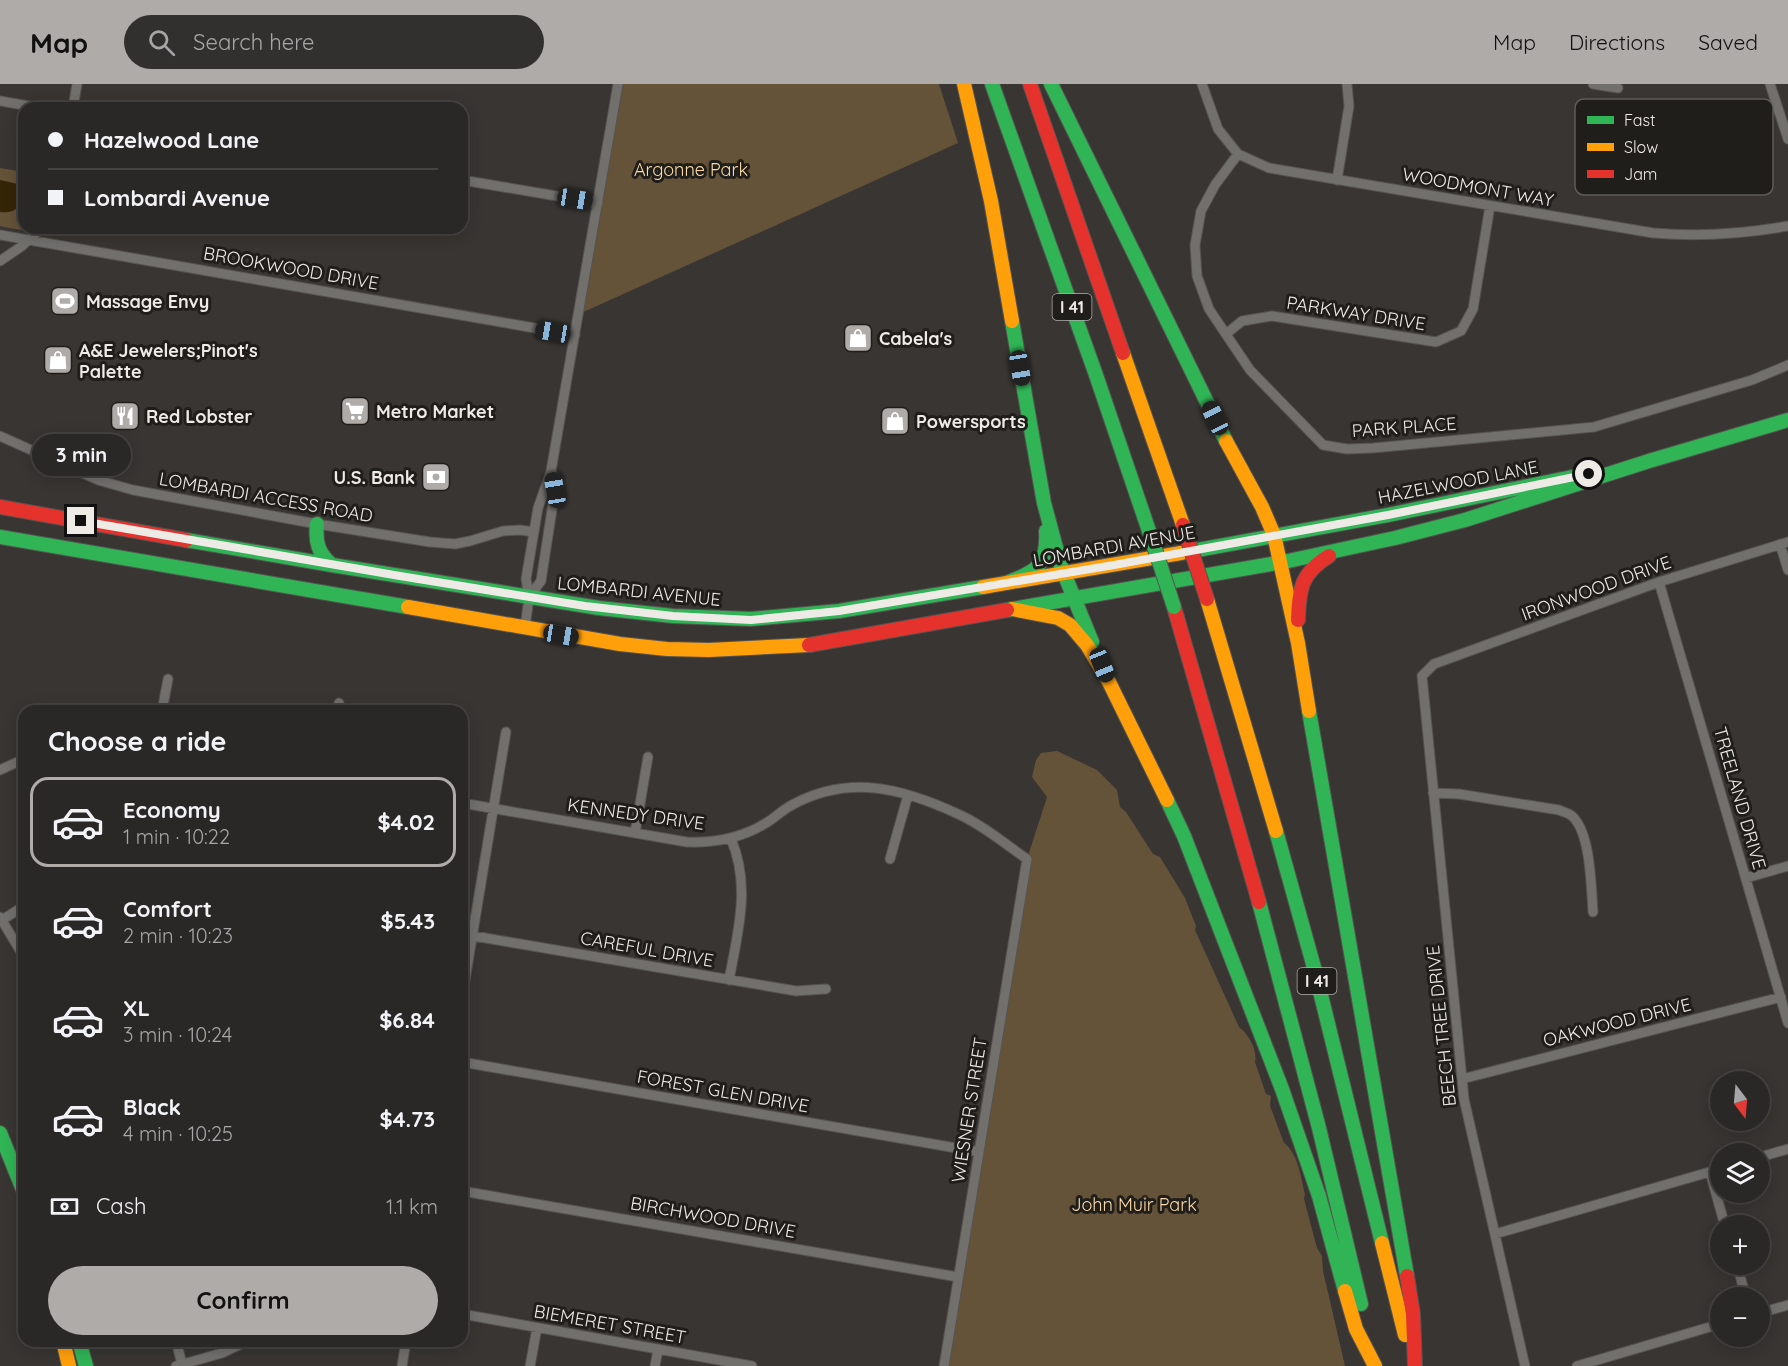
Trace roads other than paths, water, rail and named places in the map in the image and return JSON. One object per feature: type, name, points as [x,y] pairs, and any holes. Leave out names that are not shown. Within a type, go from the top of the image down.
[{"type":"main road","points":[[964,84],[991,201],[1044,503],[1047,540],[1044,560],[1033,572],[1006,583]]},
{"type":"main road","name":"I 41","points":[[992,84],[1096,375],[1174,608],[1281,981],[1335,1188],[1375,1366]]},
{"type":"main road","name":"I 41","points":[[1030,84],[1207,599],[1315,971],[1414,1366]]},
{"type":"main road","points":[[1051,84],[1225,439],[1262,507],[1274,536],[1298,643],[1389,1170],[1413,1314],[1414,1366]]},
{"type":"main road","name":"HAZELWOOD LANE","points":[[1281,562],[1465,520],[1649,461],[1788,420]]},
{"type":"main road","name":"HAZELWOOD LANE","points":[[1274,536],[1649,461]]},
{"type":"main road","points":[[1044,503],[1064,573],[1109,682]]},
{"type":"main road","name":"LOMBARDI AVENUE","points":[[0,507],[332,565],[606,609],[653,615],[751,620],[832,612],[1274,536]]},
{"type":"main road","points":[[317,524],[314,541],[322,556],[332,565]]},
{"type":"main road","points":[[0,537],[594,641],[691,650],[735,650],[832,642],[1281,562]]},
{"type":"main road","points":[[291,557],[314,541]]},
{"type":"main road","points":[[1298,643],[1299,595],[1303,581],[1320,561],[1341,550]]},
{"type":"main road","points":[[1011,609],[1054,617],[1070,625],[1087,645],[1134,731],[1184,836],[1255,1018],[1319,1196],[1356,1329],[1375,1366]]},
{"type":"main road","points":[[0,1133],[18,1177]]},
{"type":"main road","points":[[64,1347],[69,1366]]},
{"type":"main road","points":[[81,1347],[86,1366]]},
{"type":"street","points":[[74,102],[77,84]]},
{"type":"street","points":[[525,628],[530,597],[526,579],[538,508],[551,471],[618,84]]},
{"type":"street","points":[[1202,84],[1218,129],[1238,154]]},
{"type":"street","points":[[1336,180],[1349,106],[1347,84]]},
{"type":"street","points":[[1593,84],[1618,88]]},
{"type":"street","points":[[1774,85],[1788,139]]},
{"type":"street","points":[[0,101],[18,104]]},
{"type":"street","name":"WOODMONT WAY","points":[[1238,154],[1269,168],[1653,233],[1730,235],[1788,226]]},
{"type":"street","name":"PARK PLACE","points":[[1238,154],[1215,185],[1201,212],[1195,245],[1197,276],[1209,309],[1250,370],[1323,445],[1347,449],[1373,448],[1594,427],[1752,380],[1788,365]]},
{"type":"street","points":[[468,181],[598,203]]},
{"type":"street","name":"PARKWAY DRIVE","points":[[1226,334],[1242,321],[1272,316],[1436,342],[1461,331],[1473,309],[1490,206]]},
{"type":"street","points":[[0,261],[36,234]]},
{"type":"street","name":"BROOKWOOD DRIVE","points":[[0,235],[575,335]]},
{"type":"street","name":"LOMBARDI ACCESS ROAD","points":[[0,436],[85,474],[118,486],[160,496],[430,542],[455,544],[503,531],[534,532]]},
{"type":"street","points":[[530,597],[541,581],[543,570],[555,490],[551,471]]},
{"type":"street","points":[[1784,543],[1788,570]]},
{"type":"street","name":"IRONWOOD DRIVE","points":[[1422,676],[1434,663],[1659,582],[1784,543]]},
{"type":"street","name":"TREELAND DRIVE","points":[[1659,582],[1788,1023]]},
{"type":"street","name":"BEECH TREE DRIVE","points":[[1422,676],[1464,1099],[1525,1366]]},
{"type":"street","points":[[163,705],[168,679]]},
{"type":"street","points":[[468,960],[506,732]]},
{"type":"street","points":[[635,833],[648,757]]},
{"type":"street","points":[[0,770],[18,762]]},
{"type":"street","name":"KENNEDY DRIVE","points":[[468,804],[704,843],[731,839],[764,824],[791,805],[824,791],[857,786],[908,795],[959,814],[988,831],[1027,859]]},
{"type":"street","points":[[1433,793],[1459,794],[1559,810],[1572,816],[1581,830],[1586,845],[1593,912]]},
{"type":"street","points":[[890,859],[908,795]]},
{"type":"street","points":[[729,980],[742,914],[743,883],[737,851],[731,839]]},
{"type":"street","name":"WIESNER STREET","points":[[944,1366],[1027,859]]},
{"type":"street","points":[[1746,878],[1788,866]]},
{"type":"street","points":[[18,909],[1,919],[18,947]]},
{"type":"street","name":"CAREFUL DRIVE","points":[[468,935],[796,991],[826,988]]},
{"type":"street","name":"OAKWOOD DRIVE","points":[[1462,1079],[1781,997]]},
{"type":"street","name":"FOREST GLEN DRIVE","points":[[468,1063],[979,1152]]},
{"type":"street","points":[[1770,1154],[1788,1149]]},
{"type":"street","points":[[1495,1234],[1710,1172]]},
{"type":"street","name":"BIRCHWOOD DRIVE","points":[[468,1192],[958,1277]]},
{"type":"street","points":[[1770,1310],[1788,1305]]},
{"type":"street","name":"BIEMERET STREET","points":[[468,1315],[752,1366]]},
{"type":"street","points":[[1576,1366],[1710,1327]]},
{"type":"street","points":[[530,1366],[537,1328]]},
{"type":"street","points":[[177,1347],[179,1365],[222,1353],[234,1347]]},
{"type":"street","points":[[402,1366],[405,1347]]},
{"type":"street","points":[[656,1366],[658,1349]]},
{"type":"place","name":"Massage Envy","points":[[65,301]]},
{"type":"place","name":"Cabela's","points":[[858,338]]},
{"type":"place","name":"A&E Jewelers;Pinot's Palette","points":[[58,360]]},
{"type":"place","name":"Metro Market","points":[[355,411]]},
{"type":"place","name":"Red Lobster","points":[[125,416]]},
{"type":"place","name":"Powersports","points":[[895,421]]},
{"type":"place","name":"U.S. Bank","points":[[436,477]]},
{"type":"park label","name":"Argonne Park","points":[[691,169]]},
{"type":"park label","name":"John Muir Park","points":[[1134,1204]]}]
